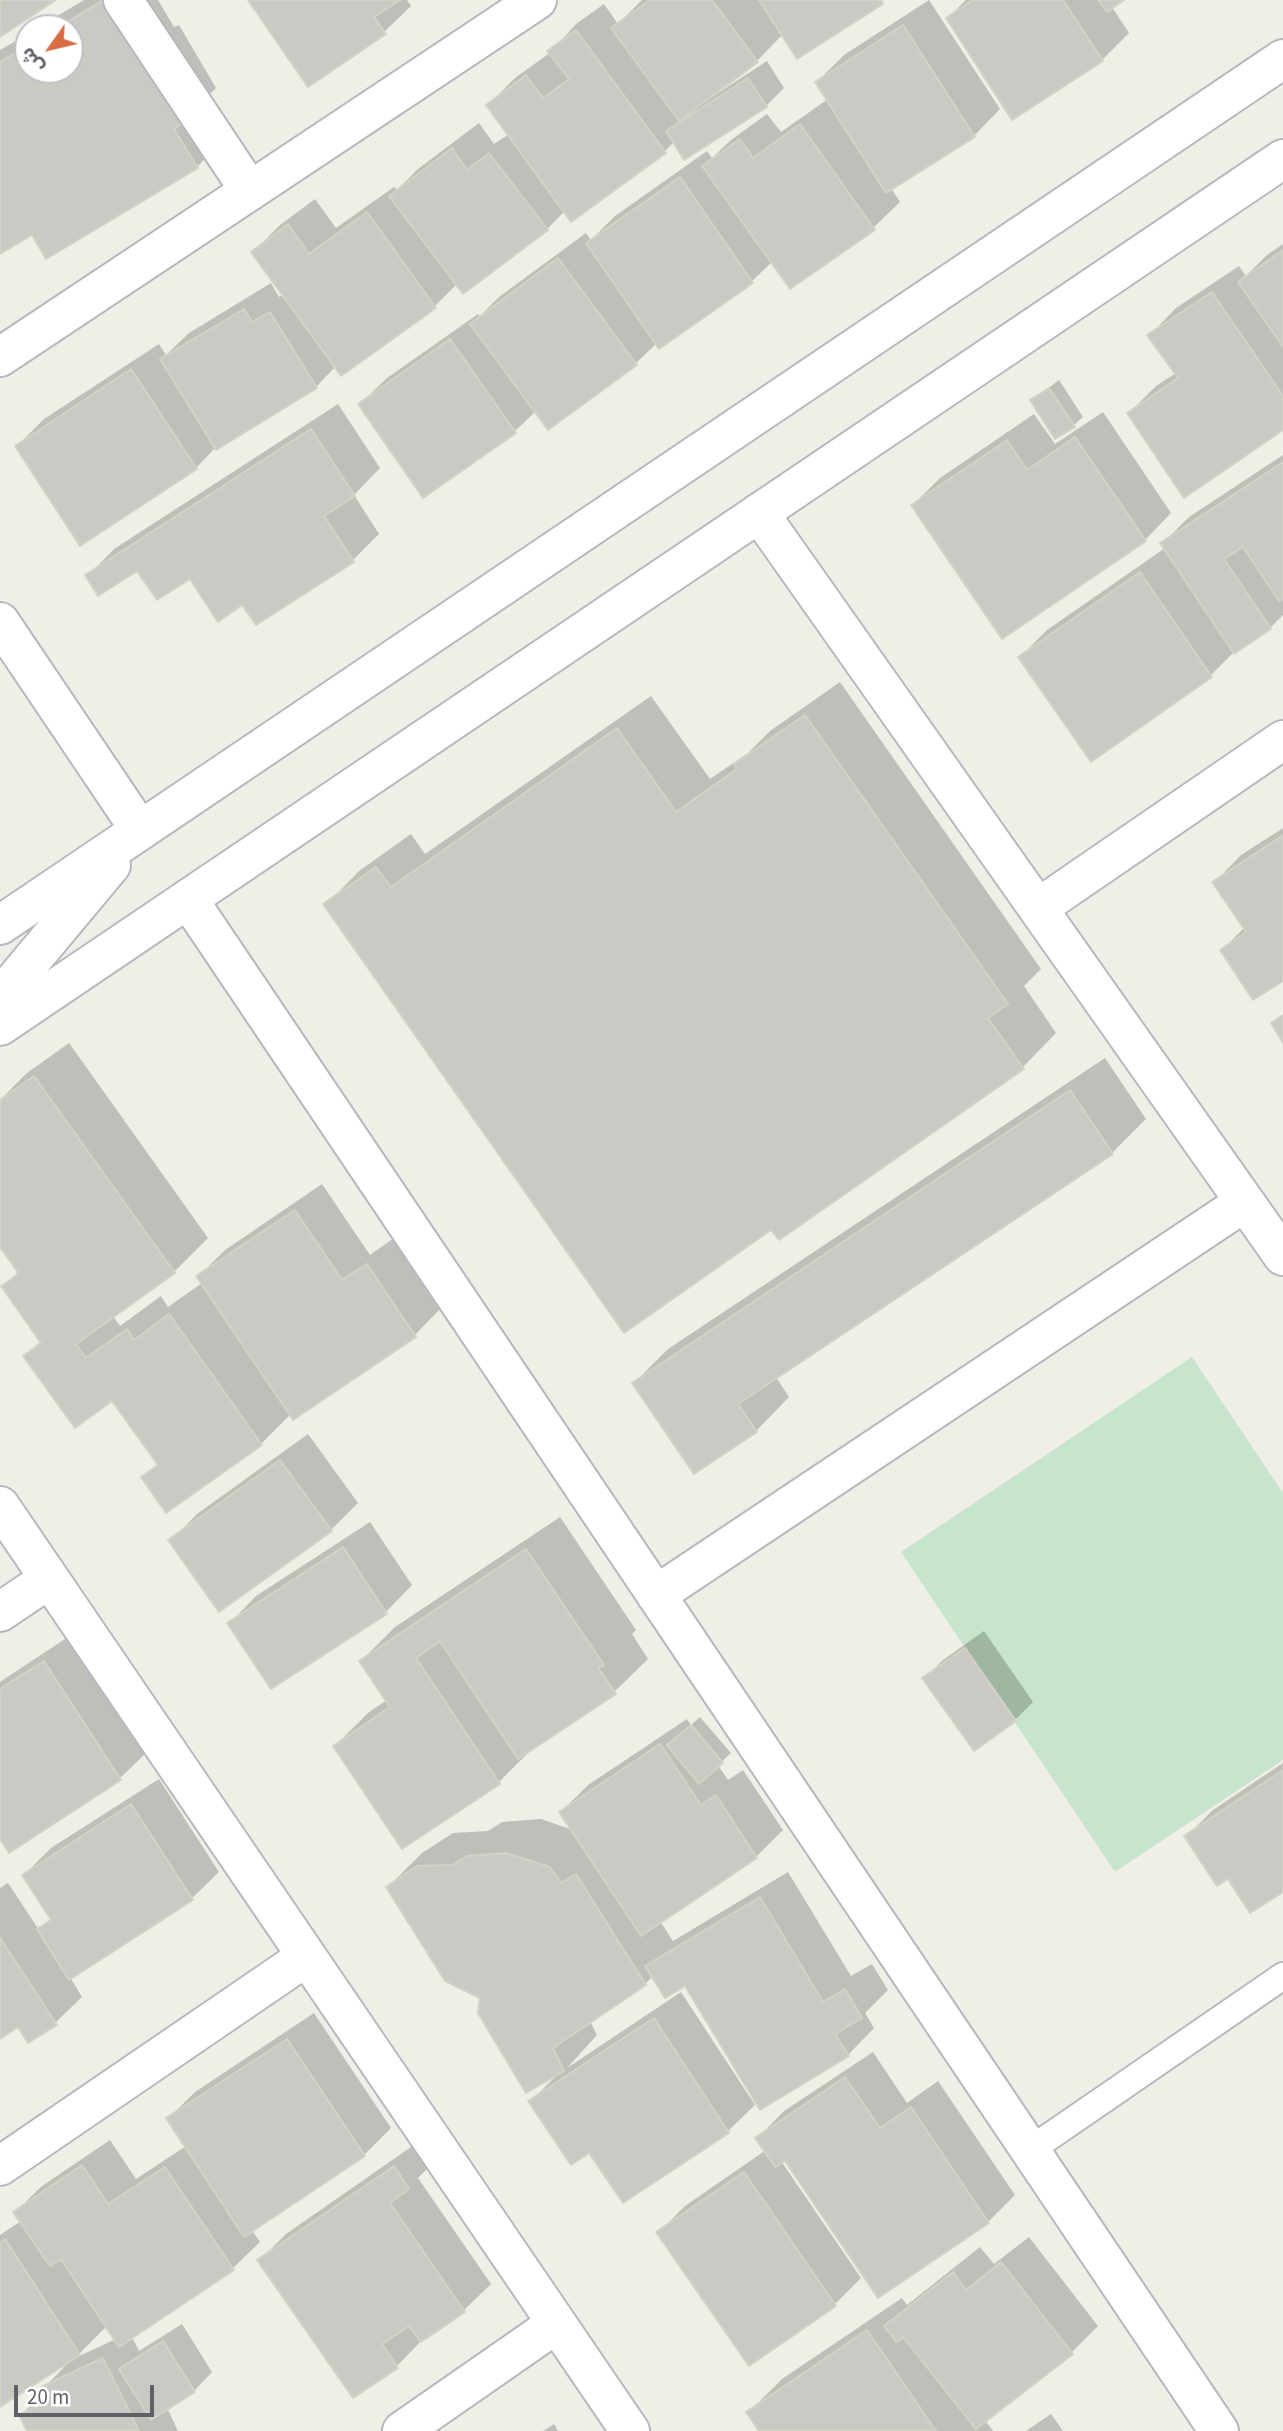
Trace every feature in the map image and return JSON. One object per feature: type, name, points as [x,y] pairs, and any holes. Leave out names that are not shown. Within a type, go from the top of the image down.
[{"type":"street","points":[[123,0],[250,191]]},
{"type":"street","points":[[0,357],[537,0]]},
{"type":"street","points":[[0,925],[1283,59]]},
{"type":"street","points":[[0,1026],[1283,159]]},
{"type":"street","points":[[759,513],[1283,1256]]},
{"type":"street","points":[[0,622],[140,830]]},
{"type":"street","points":[[1038,908],[1283,740]]},
{"type":"street","points":[[0,998],[140,830]]},
{"type":"street","points":[[188,899],[1219,2431]]},
{"type":"street","points":[[656,1595],[1245,1202]]},
{"type":"street","points":[[0,1506],[630,2431]]},
{"type":"street","points":[[0,1612],[49,1579]]},
{"type":"street","points":[[0,2166],[306,1957]]},
{"type":"street","points":[[402,2431],[556,2324]]},
{"type":"lane","points":[[1030,2150],[1283,1976]]},
{"type":"green space","points":[[1192,1357],[1283,1493],[1283,1760],[1115,1872],[901,1552]]},
{"type":"building","points":[[0,0],[56,0],[35,14],[14,14],[14,28],[0,37]]},
{"type":"building","points":[[104,0],[140,60],[145,58],[183,123],[174,129],[198,168],[46,259],[32,235],[0,254],[0,62],[14,54],[14,84],[84,84],[84,14],[80,14]]},
{"type":"building","points":[[248,0],[400,0],[374,17],[386,34],[308,87]]},
{"type":"building","points":[[650,0],[712,0],[758,62],[679,121],[611,28]]},
{"type":"building","points":[[759,0],[881,0],[883,4],[797,59]]},
{"type":"building","points":[[973,0],[1063,0],[1103,61],[1012,120],[946,18]]},
{"type":"building","points":[[1098,0],[1124,0],[1107,12]]},
{"type":"building","points":[[903,25],[975,137],[886,193],[815,82]]},
{"type":"building","points":[[576,30],[666,153],[571,222],[486,105],[526,75],[543,98],[569,79],[547,51]]},
{"type":"building","points":[[748,78],[767,107],[684,160],[666,131]]},
{"type":"building","points":[[800,124],[875,230],[790,289],[702,166],[740,139],[753,158]]},
{"type":"building","points":[[452,148],[467,170],[489,153],[548,230],[463,294],[389,196]]},
{"type":"building","points":[[680,177],[753,283],[659,349],[586,243]]},
{"type":"building","points":[[367,212],[436,308],[341,376],[251,252],[288,224],[309,254]]},
{"type":"building","points":[[1283,250],[1283,347],[1238,282]]},
{"type":"building","points":[[558,258],[637,365],[548,430],[470,324]]},
{"type":"building","points":[[1212,292],[1283,396],[1283,430],[1184,498],[1127,413],[1178,378],[1147,335]]},
{"type":"building","points":[[244,309],[252,322],[270,312],[317,388],[216,450],[160,359]]},
{"type":"building","points":[[450,339],[516,433],[423,498],[358,404]]},
{"type":"building","points":[[131,369],[197,469],[80,546],[15,446]]},
{"type":"building","points":[[1049,388],[1075,427],[1055,439],[1030,400]]},
{"type":"building","points":[[311,429],[355,496],[324,516],[354,562],[256,625],[242,605],[218,622],[190,579],[157,600],[137,571],[98,596],[85,575]]},
{"type":"building","points":[[1075,437],[1146,541],[1002,639],[911,505],[1007,440],[1027,470]]},
{"type":"building","points":[[1283,462],[1283,599],[1279,601],[1243,547],[1224,559],[1271,629],[1234,654],[1160,543]]},
{"type":"building","points":[[1140,572],[1212,677],[1091,762],[1018,657]]},
{"type":"building","points":[[805,715],[1008,1004],[988,1018],[1024,1069],[779,1240],[771,1230],[624,1333],[323,904],[376,867],[391,887],[617,728],[676,812],[737,769],[734,764]]},
{"type":"building","points":[[1283,835],[1283,981],[1253,1000],[1220,950],[1246,932],[1212,882]]},
{"type":"building","points":[[1283,1015],[1283,1043],[1271,1023]]},
{"type":"building","points":[[34,1076],[175,1273],[76,1344],[86,1358],[127,1329],[134,1340],[169,1314],[262,1445],[166,1513],[141,1477],[158,1465],[112,1401],[75,1428],[23,1356],[41,1343],[1,1286],[19,1274],[0,1247],[0,1100]]},
{"type":"building","points":[[1070,1090],[1113,1154],[738,1404],[757,1432],[694,1474],[632,1383]]},
{"type":"building","points":[[295,1210],[342,1280],[367,1264],[416,1337],[293,1420],[196,1276]]},
{"type":"building","points":[[280,1460],[332,1531],[219,1612],[168,1540]]},
{"type":"building","points":[[343,1547],[387,1614],[271,1689],[227,1623]]},
{"type":"building","points":[[526,1549],[604,1665],[598,1668],[616,1694],[518,1759],[440,1641],[416,1658],[500,1784],[402,1849],[333,1746],[390,1707],[359,1661]]},
{"type":"building","points":[[965,1648],[1016,1721],[974,1751],[922,1678]]},
{"type":"building","points":[[44,1661],[121,1780],[9,1853],[0,1839],[0,1689]]},
{"type":"building","points":[[691,1725],[723,1763],[699,1784],[667,1745]]},
{"type":"building","points":[[660,1744],[701,1805],[716,1795],[757,1858],[641,1936],[559,1812]]},
{"type":"building","points":[[1283,1770],[1283,1892],[1250,1913],[1228,1879],[1217,1886],[1184,1836]]},
{"type":"building","points":[[131,1804],[193,1900],[69,1980],[37,1929],[51,1920],[22,1875]]},
{"type":"building","points":[[506,1853],[550,1867],[561,1883],[576,1874],[646,1985],[553,2048],[564,2071],[526,2093],[478,2013],[480,1998],[445,1981],[386,1887],[417,1866],[452,1865],[467,1856]]},
{"type":"building","points":[[760,1897],[823,2002],[845,1989],[862,2018],[835,2034],[849,2056],[760,2110],[685,1986],[665,1998],[645,1966]]},
{"type":"building","points":[[0,1938],[57,2025],[28,2043],[18,2027],[0,2039]]},
{"type":"building","points":[[654,2018],[729,2133],[623,2203],[589,2153],[571,2165],[528,2101]]},
{"type":"building","points":[[287,2039],[365,2156],[244,2237],[166,2118]]},
{"type":"building","points":[[845,2077],[880,2128],[911,2107],[989,2223],[878,2298],[785,2161],[775,2167],[755,2138]]},
{"type":"building","points":[[82,2165],[108,2204],[165,2167],[234,2270],[119,2347],[61,2259],[50,2266],[13,2212]]},
{"type":"building","points":[[394,2166],[409,2189],[390,2203],[465,2312],[421,2342],[409,2326],[382,2344],[398,2368],[353,2398],[257,2260]]},
{"type":"building","points":[[744,2172],[836,2306],[749,2366],[656,2232]]},
{"type":"building","points":[[5,2239],[80,2355],[0,2407],[0,2243]]},
{"type":"building","points":[[1001,2262],[1073,2354],[976,2429],[903,2337],[897,2342],[884,2326],[953,2272],[966,2290]]},
{"type":"building","points":[[867,2330],[936,2431],[759,2431],[746,2412]]},
{"type":"building","points":[[163,2341],[195,2392],[151,2420],[119,2369]]},
{"type":"building","points":[[103,2358],[139,2431],[27,2431],[19,2415],[48,2401],[41,2387]]}]
